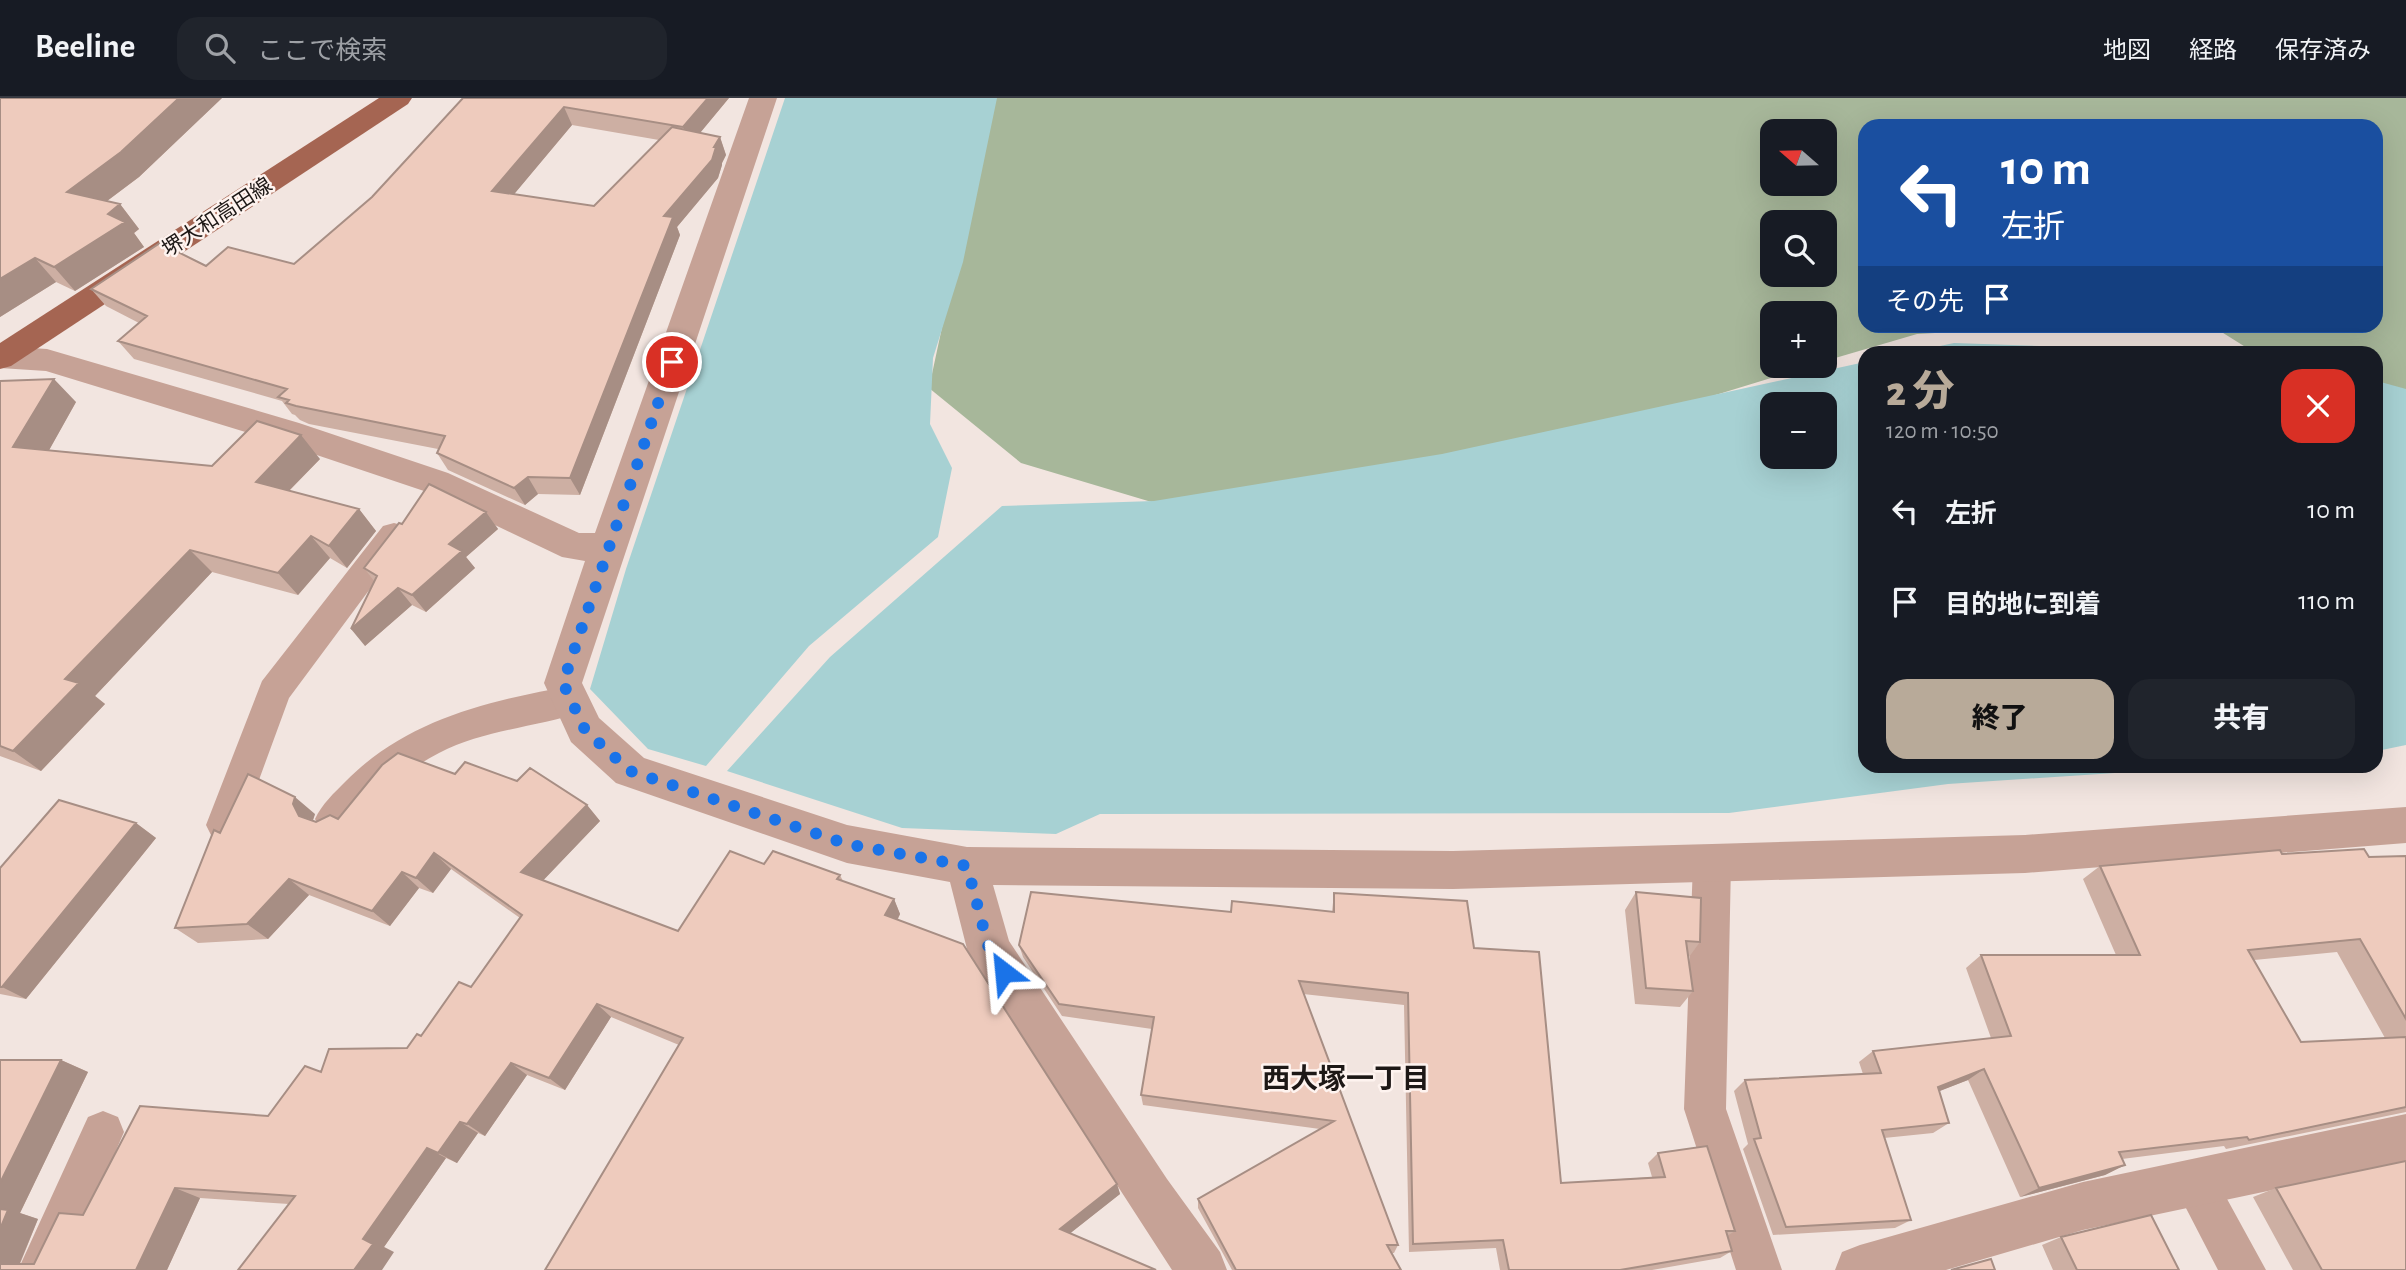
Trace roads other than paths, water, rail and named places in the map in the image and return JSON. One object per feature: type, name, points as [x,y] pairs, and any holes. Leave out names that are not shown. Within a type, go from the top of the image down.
[{"type":"main road","name":"堺大和高田線","points":[[1,357],[398,98]]},
{"type":"street","points":[[763,98],[563,683],[585,730],[630,771],[847,844],[967,866],[1453,870],[1712,863],[2025,854],[2406,825]]},
{"type":"street","points":[[1,357],[47,360],[287,432],[422,500],[575,547],[608,547]]},
{"type":"street","points":[[967,866],[989,949],[1150,1196],[1202,1270]]},
{"type":"street","points":[[1860,1270],[2083,1206],[2406,1138]]},
{"type":"lane","points":[[225,825],[274,691],[422,500]]},
{"type":"lane","points":[[334,818],[383,770],[412,749],[463,725],[525,709],[572,701]]},
{"type":"lane","points":[[1712,863],[1705,1109],[1759,1270]]},
{"type":"lane","points":[[41,1270],[103,1132]]},
{"type":"lane","points":[[2195,1183],[2243,1270]]},
{"type":"water","points":[[785,98],[997,98],[963,262],[933,358],[930,424],[952,468],[938,537],[809,646],[706,766],[648,749],[590,689],[626,569]]},
{"type":"water","points":[[1954,343],[2042,346],[1940,346]]},
{"type":"water","points":[[1858,364],[1858,773],[2114,773],[1948,784],[1729,813],[1100,814],[1056,834],[902,828],[727,771],[830,657],[1002,506],[1154,501],[1442,454],[1791,378],[1837,378],[1837,368]]},
{"type":"water","points":[[2383,383],[2406,389],[2406,745],[2383,750]]},
{"type":"district","name":"西大塚一丁目","points":[[1346,1078]]}]
